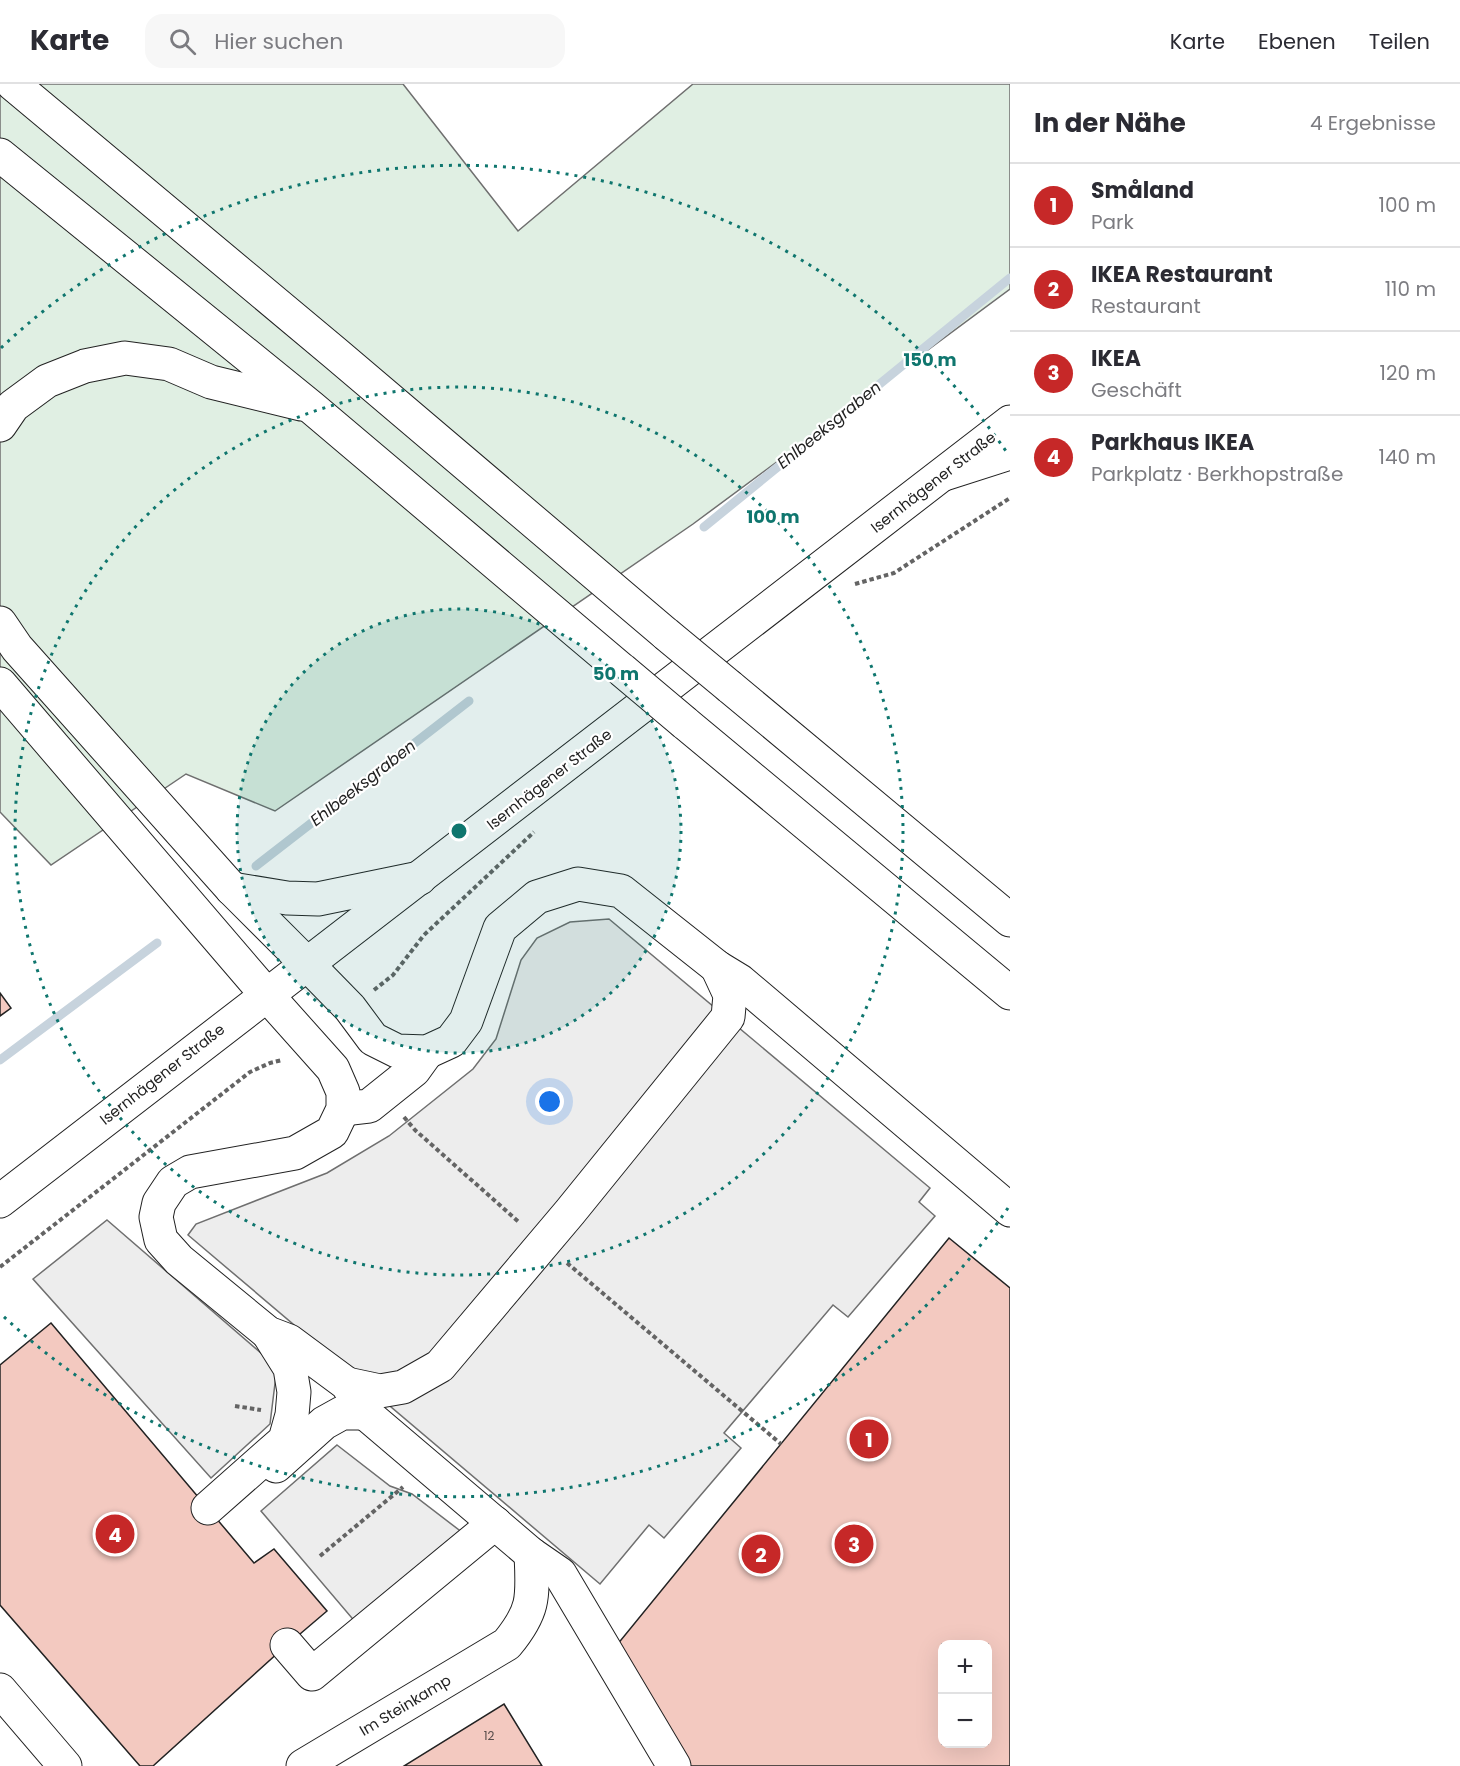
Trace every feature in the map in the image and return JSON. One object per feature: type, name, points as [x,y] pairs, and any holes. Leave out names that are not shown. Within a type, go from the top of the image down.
[{"type":"main road","points":[[13,84],[326,345],[666,634],[1010,920]]},
{"type":"main road","points":[[0,155],[311,407],[685,723],[1010,993]]},
{"type":"main road","points":[[0,424],[13,406],[47,381],[85,366],[125,358],[169,364],[212,382],[311,407]]},
{"type":"main road","name":"Isernhägener Straße","points":[[0,1201],[1010,422]]},
{"type":"main road","points":[[944,474],[1010,453]]},
{"type":"main road","points":[[0,623],[18,648],[232,889],[350,1008],[373,1039],[397,1051],[427,1052],[451,1041],[466,1021],[500,928],[537,897],[578,884],[621,891],[717,967],[740,981],[1010,1210]]},
{"type":"main road","points":[[0,684],[333,1069],[343,1092],[343,1109],[332,1132],[295,1153],[190,1172],[173,1182],[159,1203],[156,1217],[161,1240],[179,1260],[268,1333],[290,1368],[294,1392],[292,1415],[285,1440],[213,1514],[324,1423],[342,1413],[365,1413]]},
{"type":"main road","points":[[232,889],[287,898],[318,898],[420,878]]},
{"type":"main road","points":[[346,1384],[380,1391],[403,1387],[440,1366],[570,1212],[728,1017],[730,995],[717,967]]},
{"type":"main road","points":[[343,1109],[369,1106],[414,1070],[427,1052]]},
{"type":"main road","points":[[268,1333],[289,1341],[346,1384],[365,1413],[531,1554],[560,1574],[674,1766]]},
{"type":"main road","points":[[287,1645],[312,1674],[495,1523]]},
{"type":"main road","name":"Im Steinkamp","points":[[312,1764],[514,1635],[533,1593],[531,1554]]},
{"type":"main road","points":[[0,1690],[66,1766]]},
{"type":"path","points":[[850,586],[894,573],[1010,498]]},
{"type":"path","points":[[350,1008],[393,975],[424,935],[536,830]]},
{"type":"path","points":[[0,1267],[250,1072],[270,1063],[291,1058],[310,1042]]},
{"type":"path","points":[[320,1556],[404,1486]]},
{"type":"green space","points":[[0,84],[403,84],[518,231],[693,84],[1010,84],[1010,289],[693,524],[275,811],[186,774],[51,865],[0,812]]},
{"type":"shaded area","points":[[609,919],[930,1188],[919,1202],[935,1216],[848,1317],[833,1305],[724,1433],[741,1448],[664,1538],[649,1525],[600,1584],[188,1235],[196,1224],[327,1173],[389,1136],[473,1069],[496,1039],[521,960],[537,938],[570,922]]},
{"type":"shaded area","points":[[107,1220],[277,1367],[270,1424],[211,1478],[33,1279]]},
{"type":"shaded area","points":[[337,1445],[390,1486],[412,1494],[463,1533],[357,1624],[261,1511]]},
{"type":"building","points":[[0,993],[11,1008],[0,1016]]},
{"type":"building","points":[[949,1238],[1010,1288],[1010,1766],[682,1766],[612,1651]]},
{"type":"building","points":[[51,1323],[254,1563],[274,1549],[327,1611],[153,1766],[140,1766],[0,1605],[0,1365]]},
{"type":"building","points":[[504,1704],[542,1766],[404,1766]]},
{"type":"waterway","name":"Ehlbeeksgraben","points":[[704,527],[1010,278]]},
{"type":"waterway","name":"Ehlbeeksgraben","points":[[256,866],[469,701]]},
{"type":"waterway","name":"Ehlbeeksgraben","points":[[0,1060],[157,943]]},
{"type":"place","name":"Småland","points":[[869,1439]]},
{"type":"place","name":"Parkhaus IKEA","points":[[115,1534]]},
{"type":"place","name":"IKEA","points":[[854,1544]]},
{"type":"place","name":"IKEA Restaurant","points":[[761,1554]]}]
